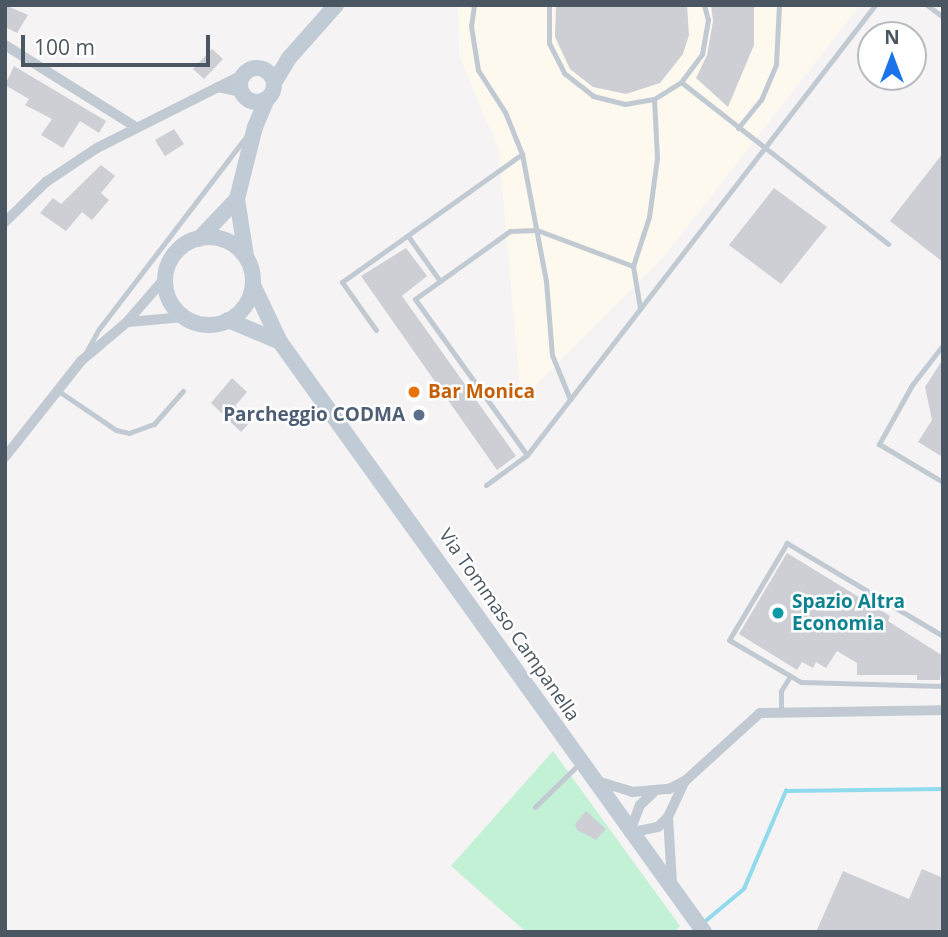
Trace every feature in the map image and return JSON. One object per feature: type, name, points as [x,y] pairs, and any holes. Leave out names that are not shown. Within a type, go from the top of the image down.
[{"type":"main road","points":[[237,199],[199,239],[176,253],[165,278],[168,296],[184,317],[210,325],[228,320],[248,302],[253,285],[237,199],[255,127],[274,83],[289,58],[336,5]]},
{"type":"main road","points":[[255,127],[245,96],[242,75],[289,58]]},
{"type":"main road","points":[[258,67],[269,72],[274,83]]},
{"type":"main road","points":[[245,96],[267,99]]},
{"type":"main road","points":[[199,239],[226,241],[246,258]]},
{"type":"main road","name":"Via Tommaso Campanella","points":[[253,285],[280,342],[629,832],[704,932]]},
{"type":"main road","points":[[228,320],[280,342]]},
{"type":"street","points":[[5,46],[134,126]]},
{"type":"street","points":[[5,222],[46,182],[134,126],[242,75]]},
{"type":"street","points":[[215,88],[245,96]]},
{"type":"street","points":[[5,457],[81,361],[126,323],[165,278]]},
{"type":"street","points":[[126,323],[184,317]]},
{"type":"street","points":[[629,832],[640,805],[653,793],[685,781],[760,713],[943,710]]},
{"type":"street","points":[[591,778],[612,788],[653,793]]},
{"type":"street","points":[[629,832],[658,827],[668,817],[685,781]]},
{"type":"street","points":[[668,817],[675,896]]},
{"type":"lane","points":[[474,5],[471,26],[478,70],[505,112],[522,155],[537,230],[552,355],[570,399]]},
{"type":"lane","points":[[549,5],[548,43],[564,73],[593,96],[625,104],[654,99],[681,82],[702,54],[708,20],[704,5]]},
{"type":"lane","points":[[738,128],[761,100],[776,64],[779,5]]},
{"type":"lane","points":[[486,485],[527,455],[875,5]]},
{"type":"lane","points":[[927,5],[943,18]]},
{"type":"lane","points":[[681,82],[888,244]]},
{"type":"lane","points":[[640,308],[633,266],[649,217],[657,158],[654,99]]},
{"type":"lane","points":[[81,361],[99,329],[235,147],[255,127]]},
{"type":"lane","points":[[376,330],[342,282],[522,155]]},
{"type":"lane","points":[[527,455],[415,299],[510,231],[537,230],[633,266]]},
{"type":"lane","points":[[408,236],[440,281]]},
{"type":"lane","points":[[943,345],[912,385],[879,444],[943,482]]},
{"type":"lane","points":[[57,390],[116,430],[128,433],[154,424],[183,391]]},
{"type":"lane","points":[[943,636],[787,543],[729,640],[801,682],[943,686]]},
{"type":"lane","points":[[781,713],[781,691],[790,676]]},
{"type":"lane","points":[[535,807],[580,763]]},
{"type":"shaded area","points":[[458,5],[860,5],[662,259],[521,400],[499,151],[459,55]]},
{"type":"green space","points":[[553,751],[680,926],[675,932],[526,932],[451,866]]},
{"type":"building","points":[[5,5],[28,15],[17,33],[5,27]]},
{"type":"building","points":[[556,5],[687,5],[689,35],[683,54],[660,83],[626,94],[593,87],[570,69],[555,37]]},
{"type":"building","points":[[711,5],[754,5],[754,45],[728,107],[696,78],[707,55],[713,21]]},
{"type":"building","points":[[212,49],[223,59],[204,79],[193,69]]},
{"type":"building","points":[[14,66],[106,121],[99,133],[80,121],[63,148],[41,135],[52,119],[25,105],[29,99],[5,85]]},
{"type":"building","points":[[174,129],[184,144],[165,156],[155,140]]},
{"type":"building","points":[[943,153],[943,262],[890,221]]},
{"type":"building","points":[[101,165],[115,176],[101,193],[109,200],[92,220],[82,212],[66,231],[40,213],[53,198],[61,204]]},
{"type":"building","points":[[774,188],[827,227],[781,284],[729,245]]},
{"type":"building","points":[[406,248],[427,276],[402,296],[516,456],[497,470],[361,276]]},
{"type":"building","points":[[943,359],[943,457],[918,442],[932,420],[925,387]]},
{"type":"building","points":[[232,378],[247,392],[235,406],[252,420],[241,432],[211,403]]},
{"type":"building","name":"Spazio Altra Economia","points":[[787,553],[890,616],[888,621],[943,656],[940,680],[917,680],[917,675],[857,675],[857,663],[837,651],[826,668],[816,662],[813,668],[802,662],[797,670],[739,634]]},
{"type":"building","points":[[586,811],[606,829],[596,840],[577,830],[575,824]]},
{"type":"building","points":[[922,869],[943,878],[943,932],[816,932],[843,871],[909,899]]},
{"type":"waterway","points":[[702,924],[744,889],[786,791],[943,789]]},
{"type":"place","name":"Bar Monica","points":[[414,392]]},
{"type":"place","name":"Parcheggio CODMA","points":[[419,415]]},
{"type":"place","name":"Spazio Altra Economia","points":[[778,613]]}]
